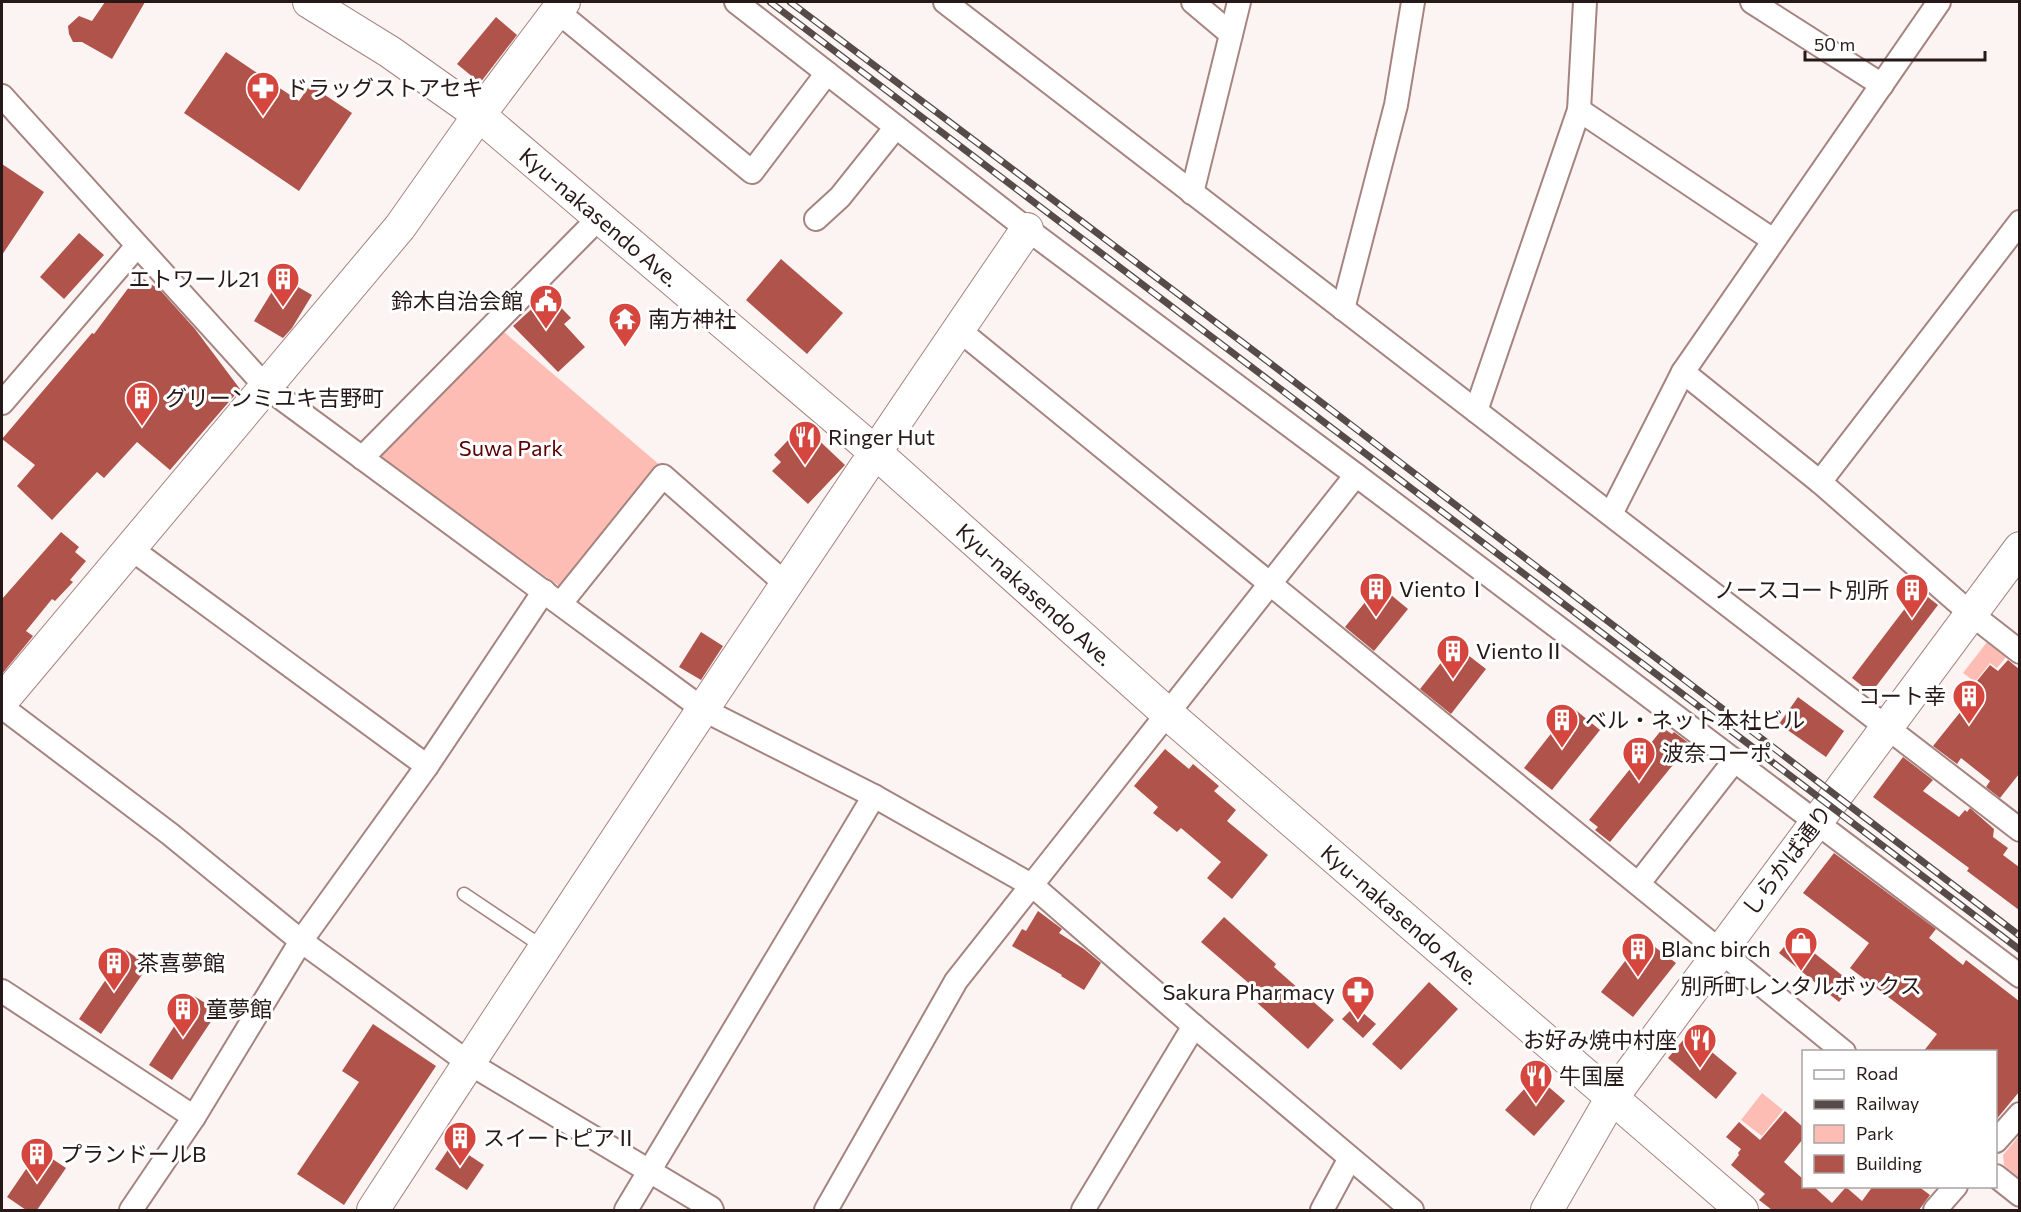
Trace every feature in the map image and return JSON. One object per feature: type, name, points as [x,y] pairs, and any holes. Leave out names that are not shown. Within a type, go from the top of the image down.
[{"type":"street","name":"Kyu-nakasendo Ave.","points":[[309,2],[390,52],[479,115],[875,452],[1168,714],[1742,1210]]},
{"type":"street","points":[[736,2],[1027,230],[1735,760],[2019,976]]},
{"type":"street","points":[[945,2],[2019,830]]},
{"type":"street","points":[[1193,2],[1231,34]]},
{"type":"street","points":[[1192,193],[1239,2]]},
{"type":"street","points":[[1343,309],[1396,105],[1413,2]]},
{"type":"street","points":[[1476,411],[1579,110],[1585,2]]},
{"type":"street","points":[[1752,2],[1882,85]]},
{"type":"street","points":[[1611,514],[1683,372],[1939,2]]},
{"type":"street","points":[[2,700],[400,227],[479,115],[561,6],[752,172],[827,73]]},
{"type":"street","points":[[2,96],[266,387],[704,710],[874,796],[1033,886],[1412,1210]]},
{"type":"street","points":[[1579,110],[1773,240]]},
{"type":"street","points":[[816,219],[840,197],[896,127]]},
{"type":"street","points":[[362,458],[600,218]]},
{"type":"street","points":[[1820,482],[2019,222]]},
{"type":"street","points":[[373,1210],[875,452],[1027,230]]},
{"type":"street","points":[[2,403],[137,246]]},
{"type":"street","points":[[959,330],[1842,1050]]},
{"type":"street","points":[[1683,372],[1820,482],[1970,613],[2019,652]]},
{"type":"street","points":[[826,1210],[956,981],[1356,475]]},
{"type":"street","points":[[131,1210],[194,1117],[301,941],[427,765],[552,597],[663,476],[787,585]]},
{"type":"street","points":[[130,548],[427,765]]},
{"type":"street","name":"しらかば通り","points":[[1547,1210],[1611,1098],[2019,548]]},
{"type":"street","points":[[2,706],[170,834],[301,941],[469,1063],[712,1210]]},
{"type":"street","points":[[1639,883],[1735,760]]},
{"type":"street","points":[[626,1210],[874,796]]},
{"type":"street","points":[[2,991],[194,1117]]},
{"type":"street","points":[[1083,1210],[1194,1026]]},
{"type":"street","points":[[1997,1139],[2019,1114]]},
{"type":"street","points":[[1322,1210],[1350,1158]]},
{"type":"street","points":[[1997,1178],[2019,1195]]},
{"type":"street","points":[[1935,1210],[1954,1188]]},
{"type":"lane","points":[[465,894],[545,949]]},
{"type":"green space","name":"Suwa Park","points":[[504,332],[661,466],[559,586],[378,457]]},
{"type":"green space","points":[[1987,642],[2006,657],[1997,668],[1990,663],[1975,682],[1963,673]]},
{"type":"green space","points":[[1762,1093],[1783,1110],[1762,1136],[1741,1120]]},
{"type":"green space","points":[[2019,1136],[2019,1178],[2004,1165],[2003,1155]]},
{"type":"building","points":[[105,2],[145,2],[112,59],[82,42],[73,42],[68,26],[79,16],[92,21]]},
{"type":"building","points":[[496,17],[517,35],[480,83],[457,64]]},
{"type":"building","points":[[226,52],[299,101],[310,85],[352,113],[299,191],[184,113]]},
{"type":"building","points":[[2,164],[44,192],[2,255]]},
{"type":"building","points":[[79,233],[104,255],[64,299],[40,277]]},
{"type":"building","points":[[781,259],[843,313],[807,354],[746,300]]},
{"type":"building","points":[[138,275],[161,291],[195,329],[240,389],[170,470],[137,442],[104,478],[97,472],[52,520],[17,486],[35,465],[2,439],[92,333],[94,334]]},
{"type":"building","name":"エトワール21","points":[[281,277],[312,295],[292,328],[283,338],[254,321]]},
{"type":"building","points":[[548,294],[571,318],[564,324],[585,347],[558,372],[513,326]]},
{"type":"building","points":[[809,431],[845,465],[808,504],[772,471],[781,462],[774,455],[792,436],[799,442]]},
{"type":"building","points":[[61,532],[79,547],[75,552],[86,561],[70,580],[73,582],[55,601],[52,599],[26,631],[33,636],[2,674],[2,599]]},
{"type":"building","name":"VientoⅠ","points":[[1379,585],[1408,609],[1374,651],[1345,627]]},
{"type":"building","points":[[1919,590],[1938,605],[1871,693],[1852,678]]},
{"type":"building","points":[[701,632],[723,646],[701,680],[679,667]]},
{"type":"building","name":"VientoⅡ","points":[[1455,645],[1486,669],[1451,714],[1420,689]]},
{"type":"building","points":[[2008,660],[2019,669],[2019,774],[2000,798],[1986,787],[1990,781],[1961,758],[1957,764],[1933,746],[1982,685],[1977,681],[1990,665],[1998,671]]},
{"type":"building","points":[[1798,697],[1844,731],[1826,757],[1779,724]]},
{"type":"building","name":"ベル・ネット本社ビル","points":[[1572,707],[1600,730],[1552,790],[1524,768]]},
{"type":"building","name":"波奈コーポ","points":[[1663,728],[1672,734],[1674,732],[1690,744],[1610,842],[1595,830],[1598,827],[1589,820]]},
{"type":"building","points":[[1165,749],[1189,769],[1193,764],[1219,786],[1214,791],[1236,810],[1227,821],[1268,855],[1232,899],[1207,878],[1221,862],[1181,828],[1177,832],[1153,813],[1158,807],[1134,786]]},
{"type":"building","points":[[1903,757],[1933,780],[1923,791],[1959,817],[1970,808],[1994,829],[1993,837],[2008,848],[2003,855],[2019,867],[2019,910],[1967,871],[1969,868],[1873,797]]},
{"type":"building","points":[[1834,853],[1936,929],[1929,938],[1963,965],[1966,960],[2019,1001],[2019,1092],[1997,1119],[1997,1050],[1925,1050],[1937,1034],[1850,968],[1869,943],[1803,893]]},
{"type":"building","points":[[1038,911],[1062,929],[1059,933],[1101,963],[1084,990],[1012,946],[1022,929],[1026,931]]},
{"type":"building","points":[[1224,917],[1276,964],[1274,967],[1334,1020],[1308,1049],[1253,999],[1259,992],[1201,942]]},
{"type":"building","points":[[1793,936],[1853,984],[1839,1002],[1779,953]]},
{"type":"building","name":"Blanc birch","points":[[1643,938],[1676,963],[1633,1017],[1601,992]]},
{"type":"building","name":"茶喜夢館","points":[[126,950],[148,966],[101,1034],[79,1019]]},
{"type":"building","points":[[1429,982],[1458,1009],[1401,1070],[1372,1044]]},
{"type":"building","name":"童夢館","points":[[194,996],[218,1011],[172,1080],[149,1065]]},
{"type":"building","points":[[1355,1006],[1376,1024],[1363,1038],[1342,1019]]},
{"type":"building","points":[[373,1024],[436,1066],[344,1205],[297,1174],[359,1082],[342,1071]]},
{"type":"building","points":[[1689,1033],[1737,1073],[1716,1099],[1668,1058]]},
{"type":"building","points":[[1536,1076],[1565,1101],[1534,1136],[1505,1110]]},
{"type":"building","points":[[1785,1111],[1802,1126],[1802,1140],[1784,1162],[1802,1178],[1802,1188],[1815,1188],[1832,1203],[1845,1188],[1862,1201],[1872,1188],[1921,1188],[1930,1195],[1919,1210],[1772,1210],[1759,1200],[1765,1194],[1731,1165],[1741,1149],[1726,1137],[1739,1122],[1760,1140]]},
{"type":"building","name":"スイートピアⅡ","points":[[452,1144],[484,1165],[467,1190],[435,1169]]},
{"type":"building","name":"プランドールB","points":[[39,1150],[66,1168],[37,1210],[26,1210],[7,1197]]},
{"type":"railway","points":[[770,2],[2020,950]]},
{"type":"railway","points":[[790,2],[1262,357],[2020,936]]},
{"type":"place","name":"ドラッグストアセキ","points":[[263,117]]},
{"type":"place","name":"エトワール21","points":[[283,308]]},
{"type":"place","name":"鈴木自治会館","points":[[546,330]]},
{"type":"place","name":"南方神社","points":[[625,348]]},
{"type":"place","name":"グリーンミユキ吉野町","points":[[142,427]]},
{"type":"place","name":"Ringer Hut","points":[[805,466]]},
{"type":"place","name":"VientoⅠ","points":[[1376,618]]},
{"type":"place","name":"ノースコート別所","points":[[1912,619]]},
{"type":"place","name":"VientoⅡ","points":[[1453,680]]},
{"type":"place","name":"コート幸","points":[[1969,725]]},
{"type":"place","name":"ベル・ネット本社ビル","points":[[1562,749]]},
{"type":"place","name":"波奈コーポ","points":[[1639,782]]},
{"type":"place","name":"別所町レンタルボックス","points":[[1801,972]]},
{"type":"place","name":"Blanc birch","points":[[1638,978]]},
{"type":"place","name":"茶喜夢館","points":[[114,992]]},
{"type":"place","name":"Sakura Pharmacy","points":[[1358,1021]]},
{"type":"place","name":"童夢館","points":[[183,1038]]},
{"type":"place","name":"お好み焼中村座","points":[[1700,1069]]},
{"type":"place","name":"牛国屋","points":[[1536,1105]]},
{"type":"place","name":"スイートピアⅡ","points":[[460,1167]]},
{"type":"place","name":"プランドールB","points":[[37,1183]]}]
